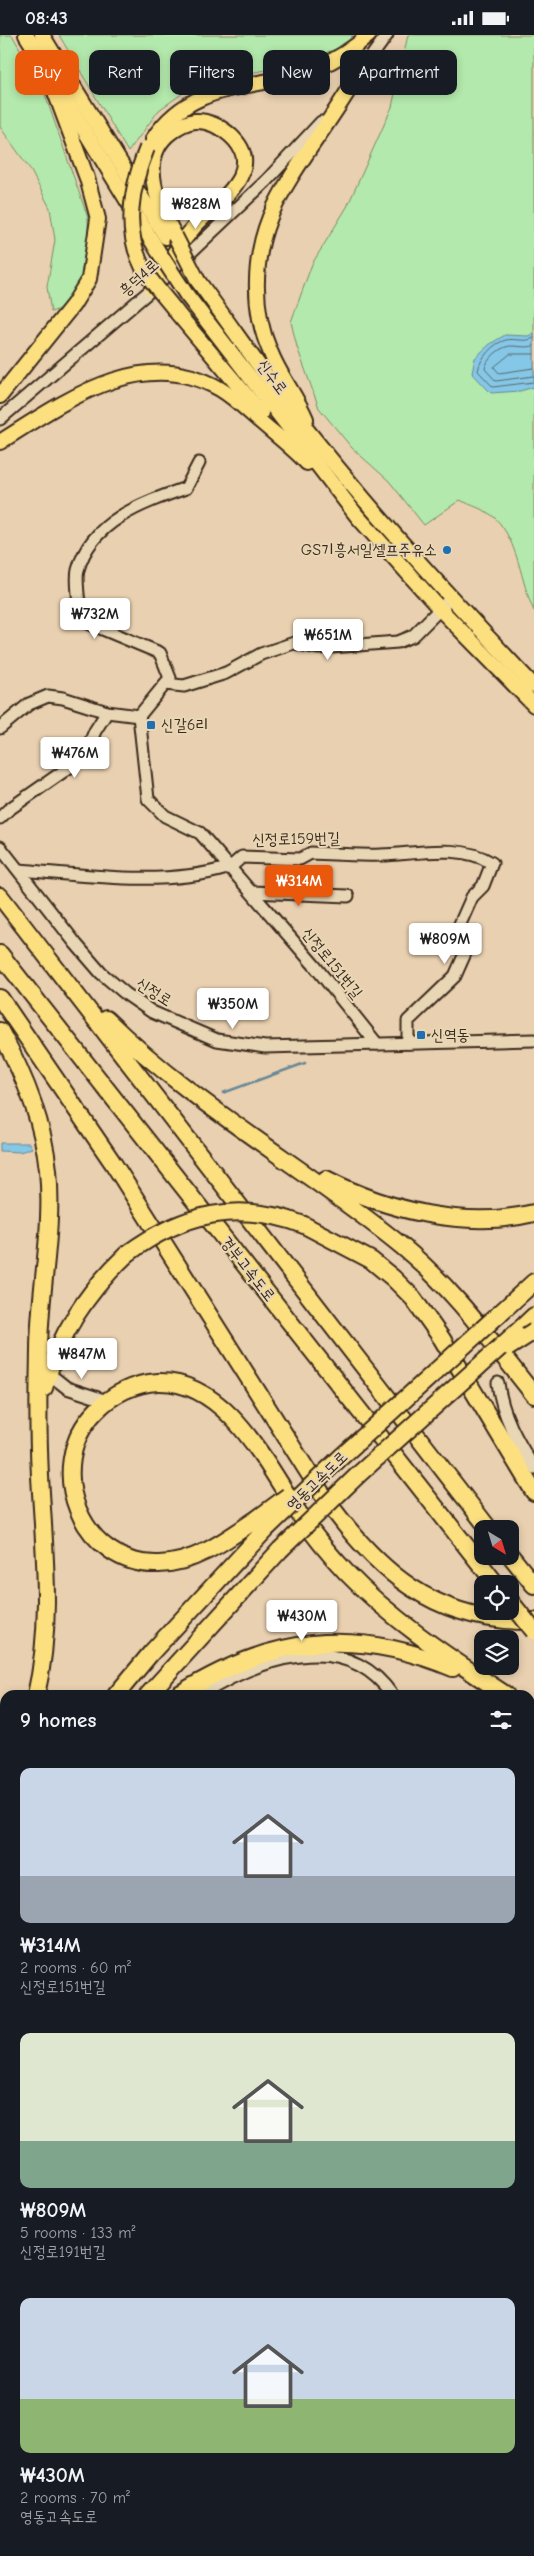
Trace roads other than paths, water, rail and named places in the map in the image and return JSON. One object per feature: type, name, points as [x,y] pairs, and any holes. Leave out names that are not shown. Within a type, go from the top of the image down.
[{"type":"highway","name":"경부고속도로","points":[[0,896],[482,1520]]},
{"type":"highway","name":"경부고속도로","points":[[0,954],[489,1575]]},
{"type":"highway","points":[[49,959],[135,1047],[381,1229],[416,1258],[456,1299],[534,1395]]},
{"type":"highway","points":[[0,998],[113,1163],[322,1494],[361,1546],[402,1583],[431,1600],[467,1614],[534,1621]]},
{"type":"highway","points":[[0,1031],[26,1083],[36,1113],[48,1169],[50,1209],[39,1347],[38,1437],[47,1606],[46,1638],[37,1690]]},
{"type":"highway","points":[[257,1139],[345,1189],[408,1209],[462,1218],[499,1218],[534,1213]]},
{"type":"highway","points":[[38,1437],[39,1410],[48,1373],[58,1346],[81,1306],[98,1283],[127,1254],[166,1229],[218,1213],[245,1211],[265,1213],[304,1225],[371,1260],[413,1298],[442,1339],[534,1492]]},
{"type":"highway","name":"영동고속도로","points":[[264,1523],[340,1458],[534,1283]]},
{"type":"highway","name":"영동고속도로","points":[[153,1690],[280,1550],[358,1474],[534,1316]]},
{"type":"highway","points":[[470,1372],[534,1331]]},
{"type":"highway","points":[[264,1523],[210,1549],[171,1563],[158,1564],[134,1560],[105,1544],[88,1526],[76,1506],[70,1484],[71,1455],[82,1429],[106,1401],[140,1384],[163,1382],[186,1386],[210,1399],[241,1428],[319,1541],[361,1587],[427,1641],[498,1690]]},
{"type":"highway","points":[[120,1690],[264,1523]]},
{"type":"highway","points":[[518,1565],[534,1585]]},
{"type":"highway","points":[[519,1612],[534,1631]]},
{"type":"highway","points":[[187,1690],[251,1657],[306,1644],[330,1643],[366,1643],[420,1654],[491,1685]]},
{"type":"main road","name":"신수로","points":[[26,35],[36,50]]},
{"type":"main road","name":"신수로","points":[[42,35],[168,243],[186,294],[357,517],[440,609],[534,705]]},
{"type":"main road","points":[[357,517],[297,453],[178,314],[144,269],[130,221],[132,197],[138,168],[147,148],[169,120],[189,102],[231,89],[316,69],[339,58],[368,35]]},
{"type":"main road","points":[[0,396],[73,305],[89,279],[98,219],[87,178],[56,95]]},
{"type":"main road","name":"신수로","points":[[66,95],[168,243],[313,438],[372,509],[451,598],[534,686]]},
{"type":"main road","points":[[313,438],[299,403],[270,352],[256,293],[257,276],[270,218],[345,95]]},
{"type":"main road","points":[[152,289],[168,261],[196,226],[231,193],[239,179],[244,161],[240,146],[222,128],[195,121],[180,126],[166,135],[154,153],[155,189],[164,214],[168,243]]},
{"type":"main road","points":[[0,442],[65,403],[111,380],[140,373],[174,372],[193,377],[220,389],[297,453]]},
{"type":"street","name":"흥덕4로","points":[[376,50],[387,35]]},
{"type":"street","name":"흥덕4로","points":[[0,419],[152,289],[272,175],[315,130],[343,95]]},
{"type":"street","points":[[0,728],[29,704],[48,695],[107,712],[139,716],[170,678],[160,653],[81,620],[78,571],[96,534],[144,503],[186,487],[199,463]]},
{"type":"street","points":[[165,684],[184,686],[226,673],[261,654],[294,643],[318,648],[398,642],[412,637],[451,598]]},
{"type":"street","points":[[0,818],[8,810],[84,757],[95,731],[107,712]]},
{"type":"street","name":"신정로151번길","points":[[139,716],[148,799],[165,816],[200,833],[252,892],[377,1044]]},
{"type":"street","name":"신정로","points":[[0,847],[101,973],[126,995],[152,1012],[217,1039],[241,1045],[265,1047],[534,1040]]},
{"type":"street","name":"신정로159번길","points":[[19,870],[109,877],[173,877],[229,867],[242,857],[300,859],[311,853],[382,855],[432,850],[483,857],[492,863],[483,886],[472,897],[460,924],[466,949],[455,976],[408,1021],[408,1043]]},
{"type":"street","points":[[252,892],[348,896]]},
{"type":"street","points":[[48,1373],[67,1388],[106,1401]]},
{"type":"street","points":[[498,1383],[500,1401],[509,1424],[534,1468]]},
{"type":"street","points":[[210,1690],[244,1671],[271,1661],[308,1654],[338,1657],[356,1664],[373,1674],[387,1690]]},
{"type":"water","points":[[534,333],[534,387],[520,391],[491,393],[472,373],[475,358],[490,344],[505,335],[528,336]]},
{"type":"water","points":[[0,1143],[29,1143],[32,1148],[20,1152],[0,1151]]},
{"type":"waterway","points":[[223,1093],[305,1063]]},
{"type":"place","name":"GS기흥서일셀프주유소","points":[[447,550]]},
{"type":"place","name":"신갈6리","points":[[151,725]]},
{"type":"place","name":"신역동","points":[[421,1035]]}]
